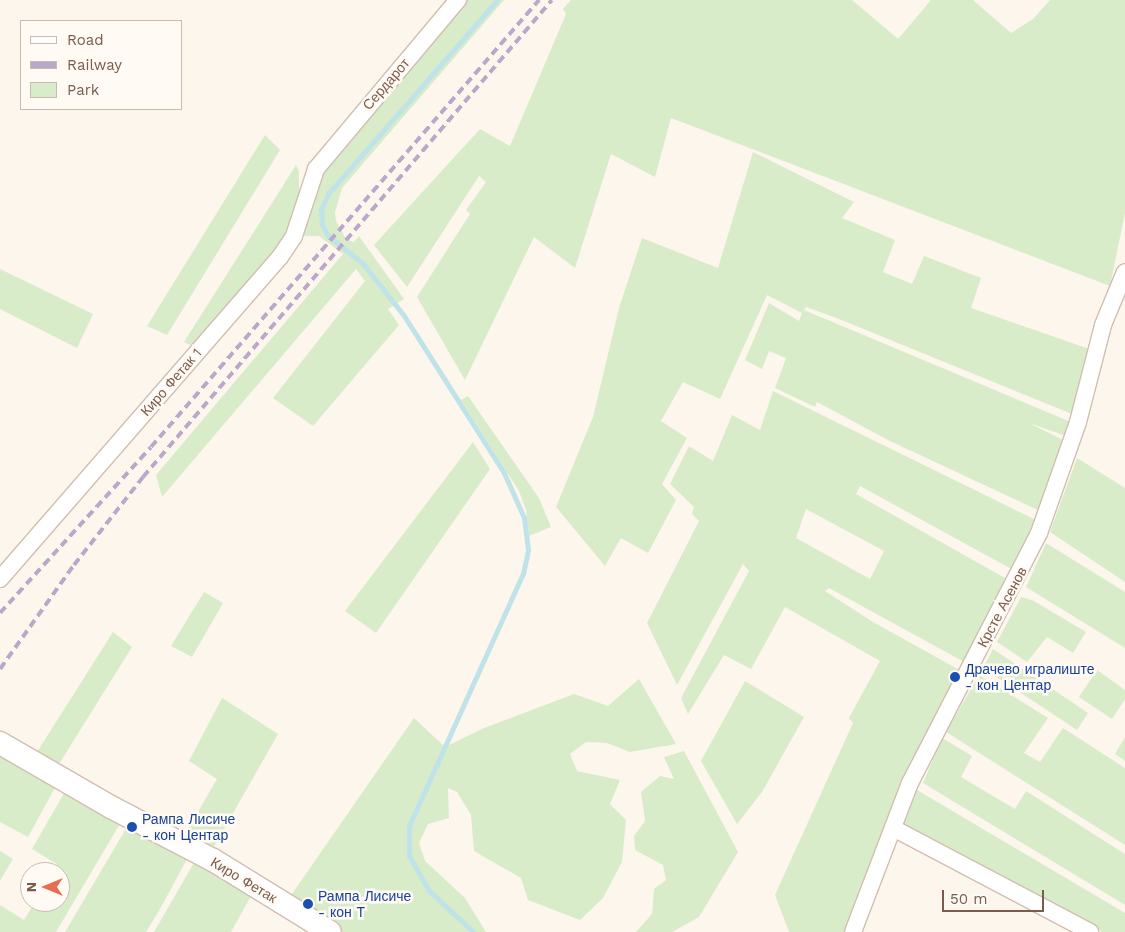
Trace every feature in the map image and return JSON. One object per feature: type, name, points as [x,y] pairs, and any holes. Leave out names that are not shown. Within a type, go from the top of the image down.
[{"type":"main road","name":"Киро Фетак","points":[[0,743],[111,807],[213,860],[330,932]]},
{"type":"street","name":"Сердарот","points":[[316,170],[458,0]]},
{"type":"street","name":"Киро Фетак 1","points":[[0,579],[280,257],[294,236],[316,170]]},
{"type":"street","name":"Крсте Асенов","points":[[853,932],[923,757],[1039,533],[1078,422],[1103,325],[1125,272]]},
{"type":"street","points":[[893,828],[1090,932]]},
{"type":"green space","points":[[458,0],[504,0],[342,188],[335,212],[336,221],[346,239],[354,242],[359,236],[404,299],[388,309],[399,325],[313,426],[273,398],[365,281],[356,269],[162,497],[156,475],[343,254],[319,236],[294,236],[316,169]]},
{"type":"green space","points":[[571,0],[852,0],[898,39],[931,0],[973,0],[1011,33],[1033,19],[1050,0],[1125,0],[1125,213],[1110,286],[671,118],[655,177],[611,154],[575,268],[534,237],[465,380],[417,297],[470,214],[466,210],[486,182],[479,176],[407,287],[374,245],[480,129],[510,146],[566,14],[563,9]]},
{"type":"green space","points":[[265,135],[280,150],[167,335],[147,326]]},
{"type":"green space","points":[[753,152],[854,202],[842,218],[895,240],[883,272],[912,284],[924,256],[981,278],[971,308],[1092,350],[1072,414],[839,319],[806,307],[804,310],[1071,422],[1066,436],[1029,423],[1063,440],[1042,512],[890,441],[817,402],[815,407],[775,388],[786,358],[769,351],[762,369],[745,360],[769,303],[799,321],[802,313],[767,295],[720,399],[683,382],[661,421],[687,438],[662,484],[676,500],[648,553],[621,538],[605,566],[556,507],[593,417],[619,308],[642,238],[718,268]]},
{"type":"green space","points":[[296,165],[299,171],[299,196],[287,242],[195,347],[184,342]]},
{"type":"green space","points":[[0,269],[93,314],[77,348],[0,309]]},
{"type":"green space","points":[[773,391],[1038,521],[1015,571],[860,486],[856,494],[1012,582],[966,663],[829,588],[825,591],[873,622],[963,672],[848,932],[789,932],[775,895],[853,723],[849,718],[880,661],[785,607],[751,669],[724,655],[688,714],[681,698],[749,571],[743,564],[677,685],[647,623],[699,521],[692,514],[694,507],[670,484],[689,446],[713,461],[732,415],[760,430]],"holes":[[[806,509],[884,551],[870,579],[796,538]]]},
{"type":"green space","points":[[468,396],[539,498],[551,527],[529,536],[526,510],[519,491],[461,400]]},
{"type":"green space","points":[[473,442],[490,469],[376,633],[345,611]]},
{"type":"green space","points":[[1077,458],[1125,488],[1125,582],[1050,532]]},
{"type":"green space","points":[[1046,543],[1125,592],[1125,648],[1026,587]]},
{"type":"green space","points":[[204,592],[223,603],[192,657],[171,646]]},
{"type":"green space","points":[[1021,597],[1032,600],[1086,632],[1073,653],[1047,637],[1027,662],[997,642]]},
{"type":"green space","points":[[113,632],[132,647],[59,764],[37,752]]},
{"type":"green space","points":[[993,649],[1088,713],[1077,730],[983,668]]},
{"type":"green space","points":[[1097,670],[1125,690],[1125,699],[1112,719],[1079,697]]},
{"type":"green space","points":[[979,675],[1048,718],[1024,753],[1040,762],[1063,728],[1125,768],[1125,845],[946,732]]},
{"type":"green space","points":[[639,679],[676,744],[630,752],[607,743],[586,742],[570,754],[577,771],[620,780],[610,804],[626,820],[622,862],[603,898],[580,920],[528,900],[521,878],[474,851],[471,815],[457,792],[448,788],[449,818],[428,824],[419,843],[425,861],[465,898],[486,932],[330,932],[285,904],[414,718],[445,747],[484,728],[574,694],[608,706]]},
{"type":"green space","points":[[745,681],[804,717],[762,792],[737,824],[701,761]]},
{"type":"green space","points":[[222,698],[278,734],[211,852],[184,836],[217,779],[189,761]]},
{"type":"green space","points":[[1125,737],[1125,761],[1115,754]]},
{"type":"green space","points":[[942,738],[972,756],[961,777],[1015,809],[1026,791],[1125,854],[1125,905],[923,783]]},
{"type":"green space","points":[[684,751],[738,852],[699,917],[672,932],[636,932],[652,914],[654,889],[666,880],[663,865],[635,850],[634,836],[645,821],[641,792],[660,776],[674,779],[664,757]]},
{"type":"green space","points":[[0,754],[57,784],[28,837],[0,822]]},
{"type":"green space","points":[[67,788],[121,822],[70,908],[70,862],[54,862],[32,849]]},
{"type":"green space","points":[[917,790],[1125,913],[1125,932],[1102,932],[903,826]]},
{"type":"green space","points":[[127,827],[187,859],[160,909],[146,932],[65,932]]},
{"type":"green space","points":[[0,851],[13,859],[0,881]]},
{"type":"green space","points":[[195,861],[251,896],[231,932],[154,932]]},
{"type":"green space","points":[[0,905],[24,920],[29,912],[68,912],[56,932],[0,932]]},
{"type":"waterway","points":[[473,932],[429,891],[409,856],[409,826],[523,574],[528,550],[524,518],[504,473],[404,316],[363,264],[328,236],[322,225],[321,210],[328,194],[497,0]]},
{"type":"railway","points":[[0,613],[151,447],[539,0]]},
{"type":"railway","points":[[0,669],[74,565],[143,477],[552,0]]},
{"type":"place","name":"Драчево игралиште - кон Центар","points":[[955,677]]},
{"type":"place","name":"Рампа Лисиче - кон Центар","points":[[132,827]]},
{"type":"place","name":"Рампа Лисиче - кон Т","points":[[308,904]]}]
